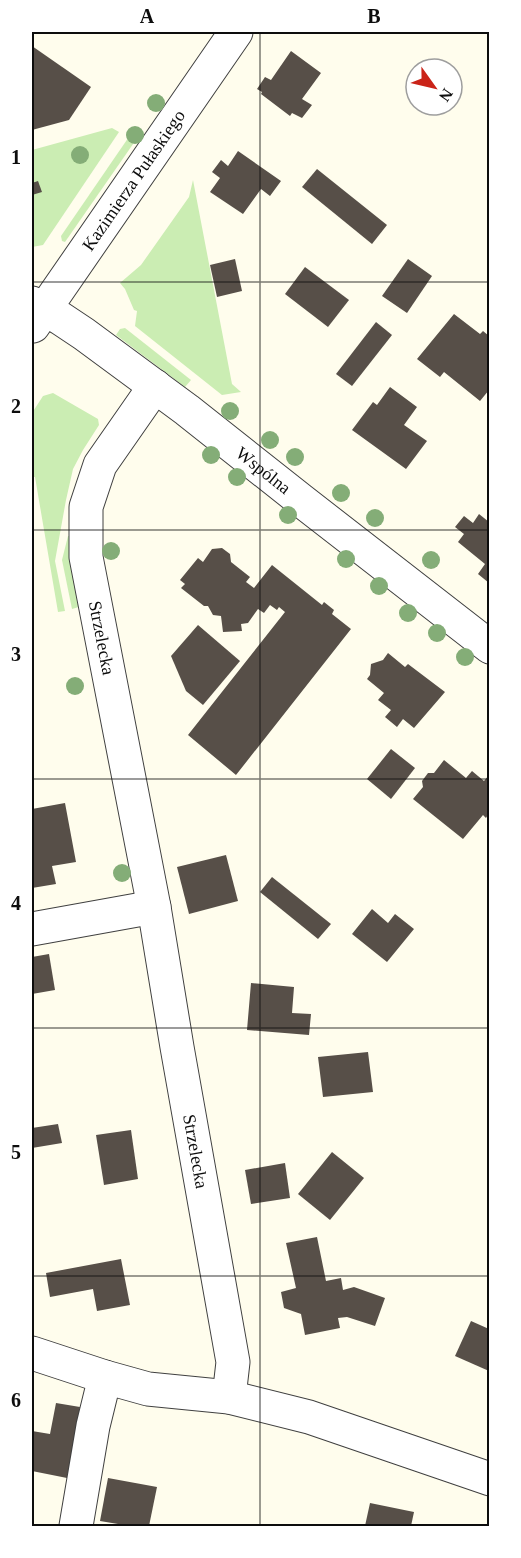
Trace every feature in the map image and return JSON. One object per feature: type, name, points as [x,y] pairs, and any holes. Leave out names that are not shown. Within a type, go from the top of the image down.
[{"type":"street","name":"Kazimierza Pułaskiego","points":[[36,313],[236,32]]},
{"type":"street","name":"Wspólna","points":[[36,313],[84,334],[155,386],[489,647]]},
{"type":"street","name":"Strzelecka","points":[[155,386],[100,465],[86,507],[86,557],[154,907],[233,1362],[229,1397]]},
{"type":"street","points":[[32,929],[154,907]]},
{"type":"street","points":[[32,1353],[148,1389],[229,1397],[309,1417],[489,1479]]},
{"type":"street","points":[[76,1527],[93,1426],[105,1377]]},
{"type":"green space","points":[[112,128],[119,132],[43,245],[32,247],[32,150]]},
{"type":"green space","points":[[135,128],[140,134],[65,242],[62,241],[61,236]]},
{"type":"green space","points":[[193,180],[232,384],[241,392],[222,395],[135,326],[137,311],[134,310],[120,283],[141,265],[189,197]]},
{"type":"green space","points":[[125,328],[191,380],[185,387],[116,335],[120,329]]},
{"type":"green space","points":[[53,393],[98,419],[99,425],[73,469],[66,500],[55,561],[65,611],[58,612],[35,477],[32,477],[32,413],[43,396]]},
{"type":"green space","points":[[68,536],[71,536],[82,606],[72,609],[62,560]]},
{"type":"building","points":[[32,46],[91,87],[69,120],[32,130]]},
{"type":"building","points":[[291,51],[321,73],[302,99],[312,105],[302,118],[292,113],[290,116],[257,89],[265,77],[271,80]]},
{"type":"building","points":[[238,151],[281,181],[270,196],[261,189],[243,214],[210,192],[220,178],[212,172],[221,160],[228,166]]},
{"type":"building","points":[[317,169],[387,225],[372,244],[302,187]]},
{"type":"building","points":[[38,181],[42,192],[32,195],[32,183]]},
{"type":"building","points":[[235,259],[242,291],[217,297],[210,265]]},
{"type":"building","points":[[408,259],[432,276],[407,313],[382,296]]},
{"type":"building","points":[[305,267],[349,300],[328,327],[285,294]]},
{"type":"building","points":[[454,314],[480,334],[483,331],[489,336],[489,390],[480,401],[444,372],[440,377],[417,359]]},
{"type":"building","points":[[376,322],[392,335],[352,386],[336,374]]},
{"type":"building","points":[[390,387],[417,407],[404,425],[427,441],[406,469],[352,430],[373,402],[377,405]]},
{"type":"building","points":[[479,514],[489,522],[489,583],[478,574],[485,564],[458,542],[464,534],[455,527],[464,516],[473,523]]},
{"type":"building","points":[[222,548],[230,554],[231,562],[250,577],[246,582],[254,588],[272,565],[322,605],[324,602],[334,610],[332,614],[351,629],[236,775],[188,735],[285,612],[279,607],[277,610],[270,605],[264,613],[258,609],[248,623],[241,624],[242,631],[223,632],[221,616],[213,615],[208,606],[204,606],[181,588],[185,584],[180,580],[198,558],[203,562],[212,549]]},
{"type":"building","points":[[198,625],[240,661],[203,705],[186,691],[171,656]]},
{"type":"building","points":[[388,653],[405,667],[408,664],[445,692],[414,728],[403,719],[397,727],[385,717],[391,710],[378,700],[384,693],[367,679],[370,675],[371,664],[383,660]]},
{"type":"building","points":[[391,749],[415,768],[391,799],[367,779]]},
{"type":"building","points":[[444,760],[466,778],[472,771],[484,781],[489,775],[489,813],[486,818],[483,815],[463,839],[413,799],[423,787],[422,781],[428,773],[434,773]]},
{"type":"building","points":[[65,803],[76,862],[52,866],[56,884],[32,888],[32,809]]},
{"type":"building","points":[[226,855],[238,901],[189,914],[177,867]]},
{"type":"building","points":[[272,877],[331,924],[318,939],[260,892]]},
{"type":"building","points":[[372,909],[388,923],[395,914],[414,929],[387,962],[352,934]]},
{"type":"building","points":[[49,954],[55,990],[32,994],[32,957]]},
{"type":"building","points":[[251,983],[294,987],[292,1013],[311,1014],[309,1035],[247,1030]]},
{"type":"building","points":[[368,1052],[373,1092],[323,1097],[318,1057]]},
{"type":"building","points":[[58,1124],[62,1143],[32,1148],[32,1128]]},
{"type":"building","points":[[131,1130],[138,1179],[104,1185],[96,1135]]},
{"type":"building","points":[[332,1152],[364,1178],[330,1220],[298,1194]]},
{"type":"building","points":[[285,1163],[290,1198],[251,1204],[245,1170]]},
{"type":"building","points":[[317,1237],[326,1281],[341,1278],[343,1290],[354,1287],[385,1298],[375,1326],[347,1317],[338,1318],[340,1328],[305,1335],[301,1314],[284,1308],[281,1292],[296,1288],[286,1243]]},
{"type":"building","points":[[121,1259],[130,1305],[97,1311],[93,1289],[50,1297],[46,1273]]},
{"type":"building","points":[[471,1321],[489,1329],[489,1371],[455,1356]]},
{"type":"building","points":[[56,1403],[80,1407],[67,1478],[32,1471],[32,1431],[50,1434]]},
{"type":"building","points":[[108,1478],[157,1487],[149,1526],[130,1526],[100,1521]]},
{"type":"building","points":[[370,1503],[414,1512],[411,1526],[365,1526]]}]
